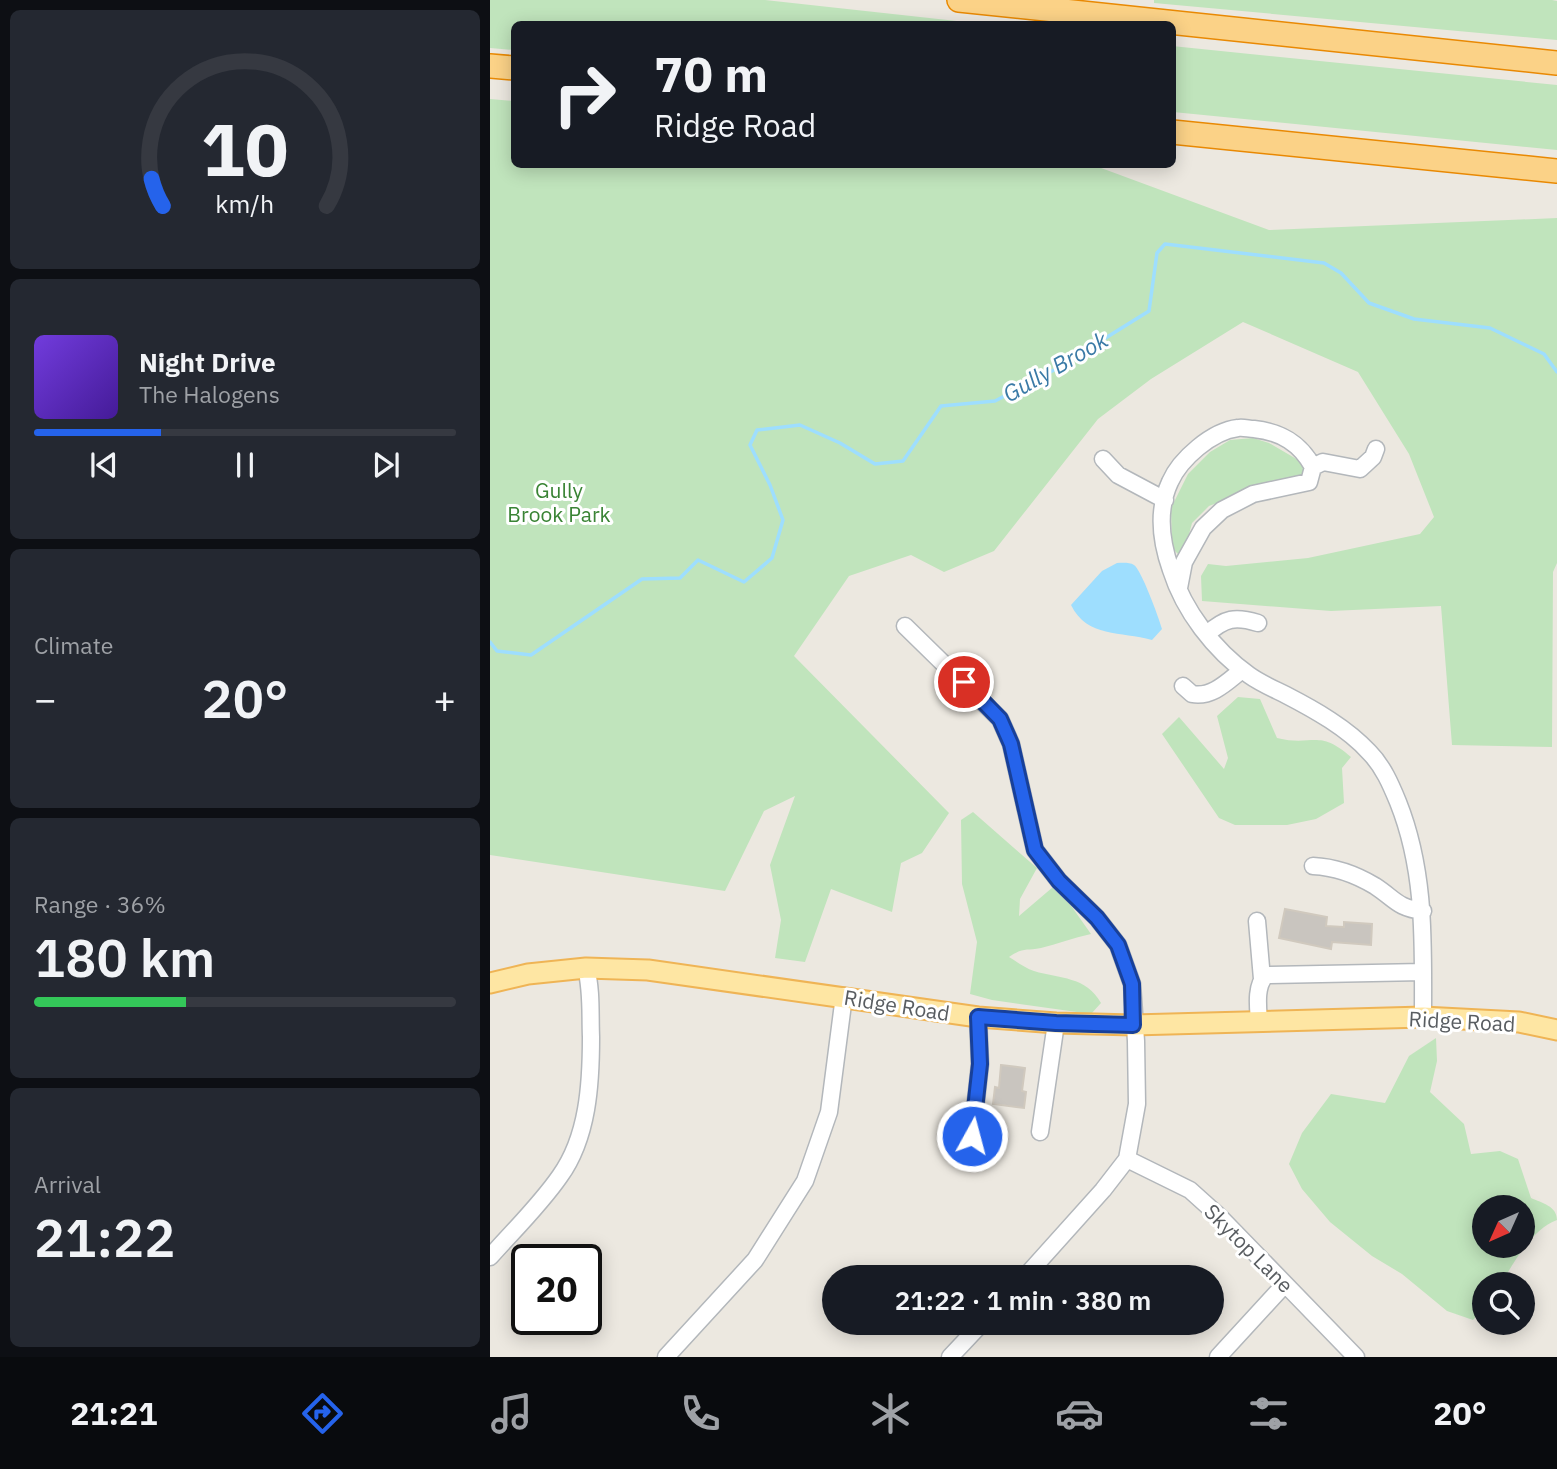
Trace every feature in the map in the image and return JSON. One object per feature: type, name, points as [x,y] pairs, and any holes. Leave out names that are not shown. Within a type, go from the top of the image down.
[{"type":"highway","points":[[959,0],[1162,21]]},
{"type":"highway","points":[[1176,22],[1557,62]]},
{"type":"highway","points":[[490,66],[511,68]]},
{"type":"highway","points":[[1176,132],[1557,171]]},
{"type":"main road","name":"Ridge Road","points":[[490,983],[528,974],[586,968],[648,970],[978,1017],[1056,1023],[1133,1025],[1423,1017],[1519,1022],[1557,1030]]},
{"type":"street","points":[[1179,588],[1184,562],[1196,539],[1203,528],[1222,510],[1253,494],[1309,482],[1313,467],[1305,452],[1295,443],[1271,431],[1238,428],[1215,436],[1189,453],[1170,482],[1162,509],[1161,536],[1171,571],[1191,614],[1207,634],[1249,676],[1337,725],[1370,752],[1390,781],[1406,822],[1418,870],[1423,911],[1423,1017]]},
{"type":"street","points":[[1313,467],[1323,462],[1360,469],[1373,457],[1376,449]]},
{"type":"street","points":[[1103,459],[1118,475],[1165,500]]},
{"type":"street","points":[[1207,634],[1230,618],[1242,618],[1258,623]]},
{"type":"street","points":[[905,626],[1000,719],[1011,744],[1035,850],[1059,881],[1097,918],[1118,945],[1132,984],[1137,1104],[1127,1159],[1036,1265]]},
{"type":"street","points":[[1184,686],[1192,694],[1215,691],[1242,670]]},
{"type":"street","points":[[1312,866],[1342,870],[1373,885],[1398,905],[1423,911]]},
{"type":"street","points":[[1257,921],[1262,979],[1258,1000],[1259,1021]]},
{"type":"street","points":[[490,1257],[561,1175],[579,1139],[587,1106],[591,1061],[589,981],[586,968]]},
{"type":"street","points":[[1262,979],[1266,975],[1423,972]]},
{"type":"street","points":[[666,1357],[755,1260],[805,1181],[829,1112],[844,996]]},
{"type":"street","points":[[972,1136],[980,1064],[978,1017]]},
{"type":"street","points":[[1040,1132],[1056,1023]]},
{"type":"street","name":"Skytop Lane","points":[[1127,1159],[1190,1190],[1220,1217],[1356,1357]]},
{"type":"street","points":[[1218,1357],[1285,1284]]},
{"type":"street","points":[[950,1357],[971,1335]]},
{"type":"green space","points":[[490,0],[765,0],[957,21],[511,21],[511,50],[490,48]]},
{"type":"green space","points":[[1154,0],[1552,0],[1557,1],[1557,40],[1154,3]]},
{"type":"green space","points":[[1176,46],[1557,85],[1557,150],[1176,112]]},
{"type":"green space","name":"Gully Brook Park","points":[[490,99],[511,101],[511,168],[1101,168],[1269,230],[1557,218],[1557,563],[1553,572],[1552,747],[1452,745],[1441,606],[1331,611],[1202,601],[1201,576],[1208,564],[1226,566],[1308,558],[1420,534],[1434,517],[1409,454],[1358,372],[1243,322],[1151,379],[1098,419],[994,551],[944,572],[911,555],[849,576],[794,656],[949,813],[922,853],[901,863],[892,912],[831,889],[805,962],[775,958],[781,920],[770,865],[795,796],[764,811],[725,891],[490,855]]},
{"type":"green space","points":[[1253,438],[1269,443],[1305,464],[1302,478],[1274,481],[1209,506],[1192,523],[1187,542],[1179,555],[1172,548],[1171,508],[1188,474],[1210,452],[1230,440]]},
{"type":"green space","points":[[1238,697],[1260,699],[1277,738],[1331,743],[1351,757],[1342,768],[1344,803],[1316,819],[1287,825],[1235,825],[1219,818],[1162,734],[1179,717],[1224,769],[1228,758],[1217,716]]},
{"type":"green space","points":[[973,812],[1037,868],[1020,899],[1019,916],[1053,887],[1067,900],[1091,934],[1021,951],[1009,957],[1031,970],[1072,980],[1088,988],[1101,1003],[1091,1014],[992,1000],[970,994],[977,942],[962,884],[961,820]]},
{"type":"green space","points":[[1436,1038],[1437,1061],[1430,1092],[1464,1124],[1471,1154],[1500,1151],[1518,1159],[1530,1195],[1472,1195],[1472,1258],[1517,1258],[1508,1272],[1472,1272],[1472,1320],[1447,1311],[1402,1274],[1372,1256],[1330,1222],[1302,1189],[1289,1164],[1302,1133],[1331,1094],[1385,1103],[1409,1056]]},
{"type":"green space","points":[[1535,1200],[1554,1211],[1557,1220],[1535,1235]]},
{"type":"water","points":[[1117,563],[1134,565],[1145,584],[1162,629],[1152,640],[1095,628],[1078,616],[1071,605],[1102,571]]},
{"type":"building","points":[[1285,909],[1327,917],[1326,926],[1344,927],[1344,922],[1372,924],[1371,945],[1332,942],[1331,949],[1279,938]]},
{"type":"building","points":[[1001,1065],[1025,1068],[1022,1091],[1026,1092],[1024,1108],[993,1104],[995,1087],[999,1088]]},
{"type":"waterway","name":"Gully Brook","points":[[490,642],[497,651],[531,655],[642,579],[680,578],[698,560],[744,582],[772,558],[783,520],[770,485],[750,445],[757,430],[800,425],[840,443],[875,464],[903,461],[941,406],[995,401],[1054,370],[1149,311],[1157,253],[1165,244],[1324,263],[1341,273],[1369,303],[1414,319],[1490,328],[1544,354],[1557,372]]},
{"type":"route","points":[[964,682],[1000,719],[1011,744],[1035,850],[1043,863],[1097,918],[1118,945],[1132,984],[1133,1025],[978,1017],[980,1064],[972,1136]]}]
